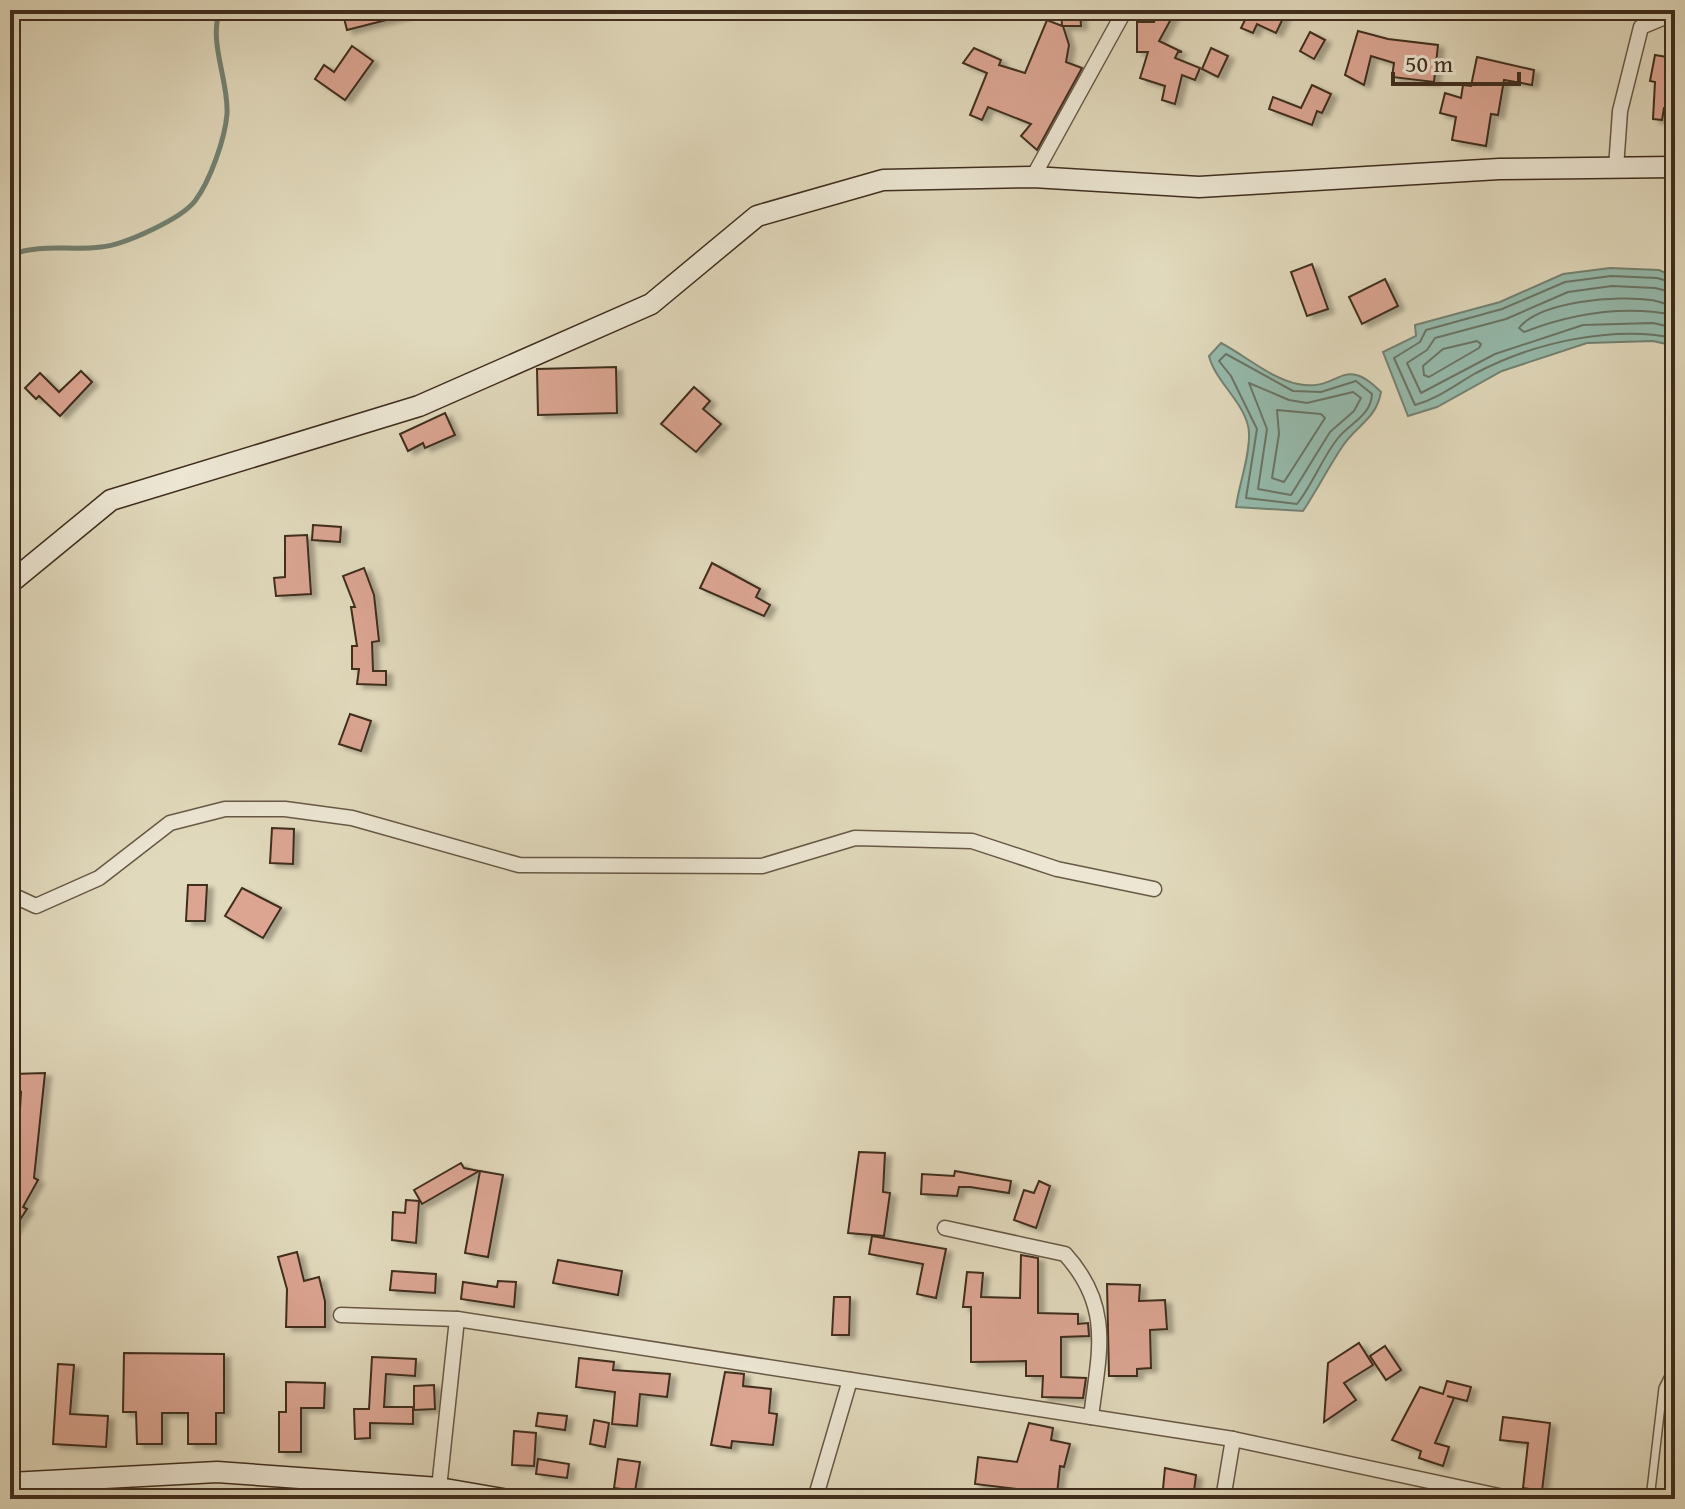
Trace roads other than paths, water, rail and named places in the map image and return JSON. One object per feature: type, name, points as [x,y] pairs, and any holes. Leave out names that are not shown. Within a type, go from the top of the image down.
[{"type":"main road","points":[[10,583],[111,500],[419,406],[651,304],[757,216],[883,180],[1033,177],[1199,187],[1499,169],[1675,167]]},
{"type":"main road","points":[[10,1483],[217,1472],[439,1488],[503,1499]]},
{"type":"street","points":[[1033,177],[1125,10]]},
{"type":"street","points":[[1616,168],[1620,111],[1641,27],[1675,13]]},
{"type":"street","points":[[10,894],[36,906],[99,878],[170,823],[225,809],[285,809],[352,818],[519,865],[762,866],[855,838],[972,841],[1057,869],[1154,889]]},
{"type":"street","points":[[945,1228],[1065,1254],[1074,1264],[1092,1289],[1098,1314],[1099,1348],[1091,1417]]},
{"type":"street","points":[[341,1315],[457,1319],[1233,1439],[1513,1499]]},
{"type":"street","points":[[439,1488],[457,1319]]},
{"type":"street","points":[[815,1499],[850,1380]]},
{"type":"street","points":[[1223,1499],[1233,1439]]},
{"type":"lane","points":[[1650,1499],[1663,1388],[1675,1364]]},
{"type":"water","points":[[1610,268],[1659,270],[1675,277],[1675,346],[1653,341],[1587,343],[1502,371],[1437,407],[1408,416],[1383,352],[1416,336],[1415,325],[1500,302],[1563,274]]},
{"type":"water","points":[[1221,343],[1288,381],[1312,385],[1349,374],[1368,381],[1381,392],[1375,409],[1347,439],[1303,511],[1236,507],[1249,433],[1243,413],[1212,366],[1209,356]]},
{"type":"waterway","points":[[10,255],[33,249],[111,245],[165,223],[195,201],[216,159],[227,114],[216,35],[220,10]]}]
